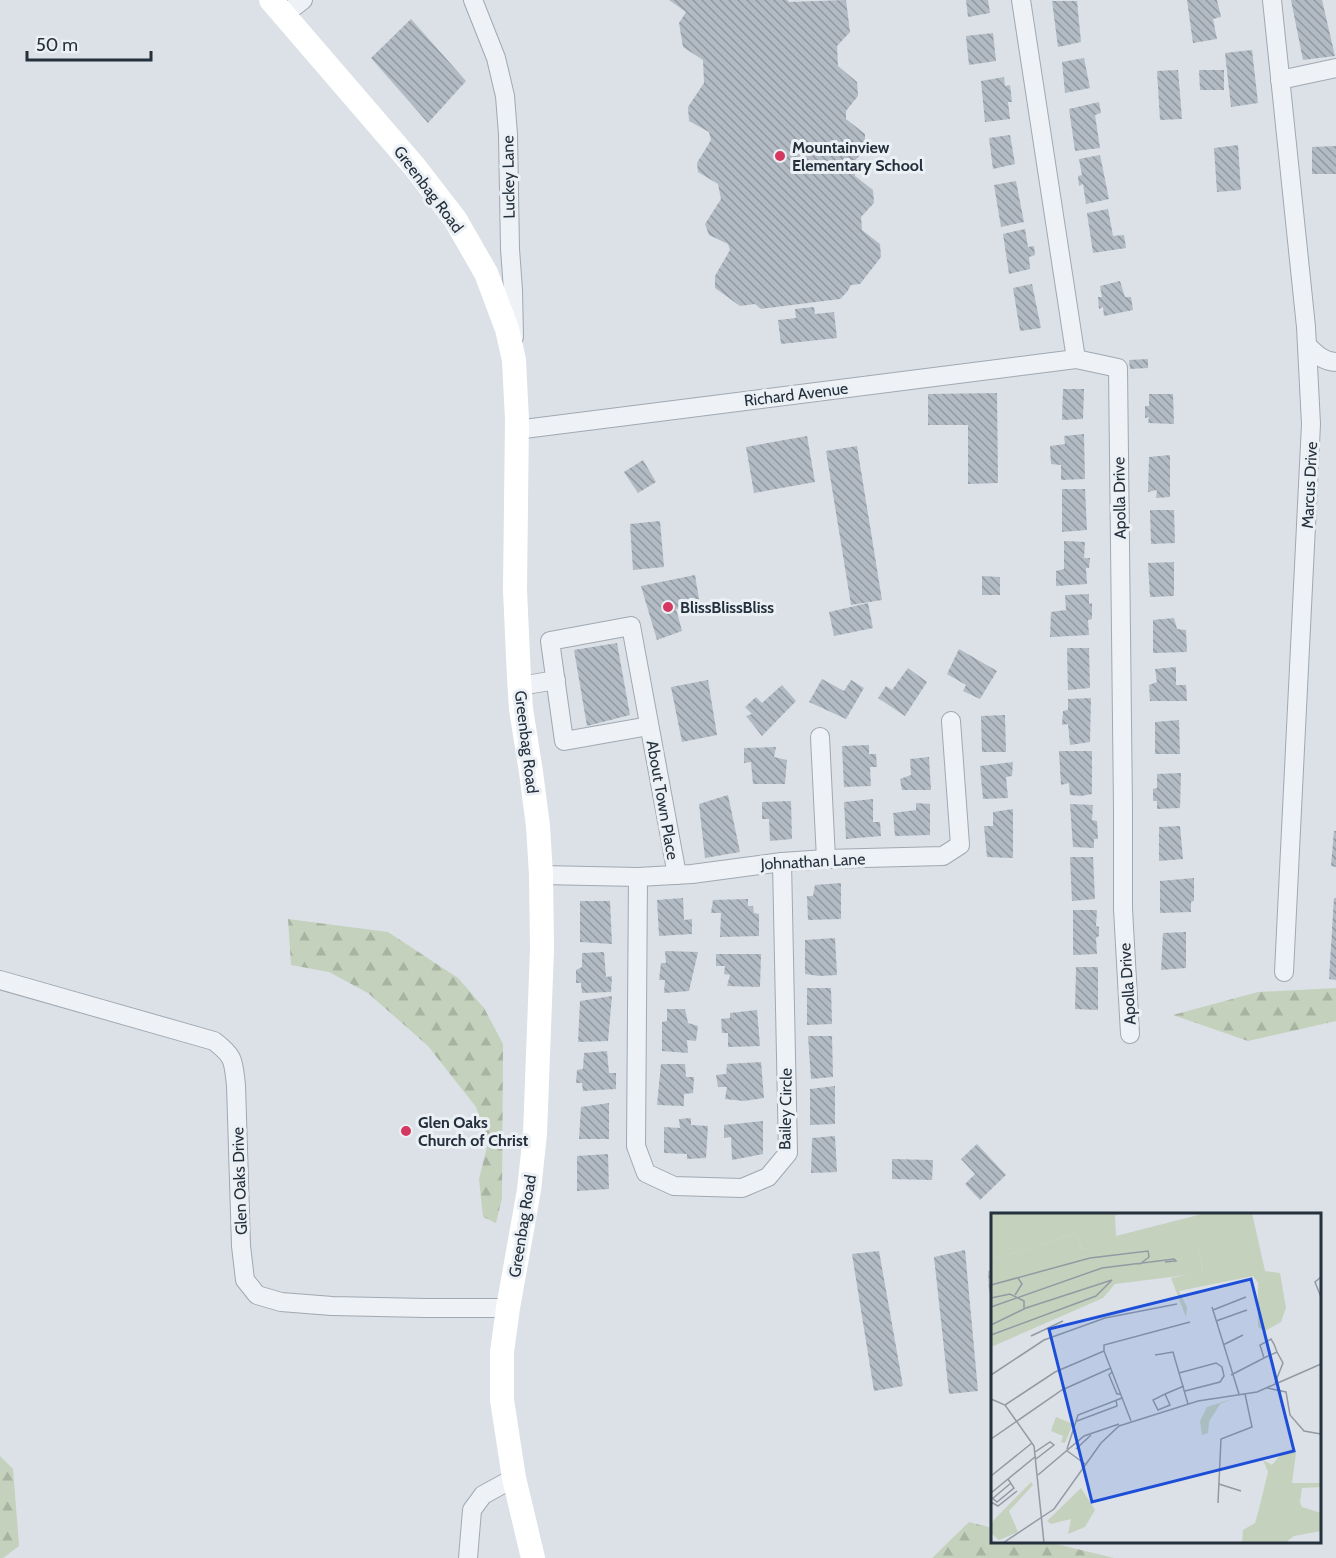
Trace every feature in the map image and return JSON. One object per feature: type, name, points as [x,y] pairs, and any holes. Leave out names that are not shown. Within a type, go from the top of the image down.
[{"type":"main road","name":"Greenbag Road","points":[[278,8],[414,166],[456,219],[486,273],[507,328],[514,360],[515,590],[521,709],[536,815],[541,875],[542,949],[535,1134],[529,1190],[502,1352],[502,1400],[514,1478],[533,1558]]},
{"type":"street","points":[[278,8],[303,0]]},
{"type":"street","name":"Luckey Lane","points":[[472,0],[496,58],[505,96],[514,360]]},
{"type":"street","points":[[1021,0],[1076,359]]},
{"type":"street","name":"Marcus Drive","points":[[1272,0],[1308,346],[1311,424],[1284,972]]},
{"type":"street","points":[[1280,80],[1336,68]]},
{"type":"street","points":[[1308,346],[1319,356],[1336,362]]},
{"type":"street","name":"Richard Avenue","points":[[516,430],[1076,359]]},
{"type":"street","name":"Apolla Drive","points":[[1076,359],[1118,368],[1123,909],[1131,1034]]},
{"type":"street","name":"About Town Place","points":[[649,726],[564,741],[550,641],[631,626],[677,875]]},
{"type":"street","points":[[520,686],[556,680]]},
{"type":"street","name":"Johnathan Lane","points":[[541,875],[638,877],[677,875],[782,862],[943,856],[960,845],[951,721]]},
{"type":"street","points":[[820,737],[826,859]]},
{"type":"street","name":"Bailey Circle","points":[[638,877],[636,1146],[646,1173],[674,1186],[742,1188],[768,1177],[788,1153],[782,862]]},
{"type":"street","name":"Glen Oaks Drive","points":[[0,980],[214,1041],[226,1050],[232,1060],[236,1085],[241,1246],[245,1280],[257,1295],[281,1302],[332,1306],[508,1308]]},
{"type":"street","points":[[468,1558],[472,1510],[483,1495],[514,1478]]},
{"type":"green space","points":[[288,919],[388,932],[458,978],[484,1008],[503,1044],[502,1198],[496,1223],[483,1217],[479,1179],[488,1143],[476,1107],[428,1046],[368,993],[329,972],[291,965]]},
{"type":"green space","points":[[1336,988],[1336,1021],[1248,1041],[1173,1015],[1258,992]]},
{"type":"green space","points":[[0,1456],[13,1469],[19,1546],[3,1558],[0,1558]]},
{"type":"green space","points":[[969,1522],[991,1528],[991,1543],[1052,1543],[1114,1558],[932,1558]]},
{"type":"building","name":"Mountainview Elementary School","points":[[669,0],[787,0],[789,2],[846,0],[850,32],[837,46],[838,66],[857,82],[858,96],[846,111],[846,119],[865,134],[865,149],[854,162],[855,176],[873,190],[874,203],[861,217],[862,230],[880,244],[881,257],[860,284],[851,285],[840,299],[761,309],[755,304],[740,306],[715,288],[715,276],[730,250],[728,244],[709,235],[705,224],[721,199],[718,184],[698,172],[697,163],[711,140],[709,132],[689,121],[688,107],[704,83],[703,60],[683,47],[679,23],[686,12]]},
{"type":"building","points":[[966,0],[988,0],[990,13],[968,17]]},
{"type":"building","points":[[1187,0],[1217,0],[1221,17],[1213,19],[1217,39],[1193,43]]},
{"type":"building","points":[[1291,0],[1322,0],[1335,56],[1303,60]]},
{"type":"building","points":[[1052,1],[1077,1],[1081,42],[1058,47]]},
{"type":"building","points":[[411,19],[466,81],[428,123],[371,58]]},
{"type":"building","points":[[993,33],[996,61],[969,65],[966,36]]},
{"type":"building","points":[[1252,50],[1258,103],[1231,107],[1225,53]]},
{"type":"building","points":[[1084,58],[1090,88],[1065,93],[1062,62]]},
{"type":"building","points":[[1178,70],[1182,119],[1160,120],[1157,71]]},
{"type":"building","points":[[1199,70],[1224,70],[1224,90],[1200,90]]},
{"type":"building","points":[[1004,77],[1005,86],[1010,85],[1012,102],[1008,102],[1010,119],[985,122],[981,81]]},
{"type":"building","points":[[1099,102],[1101,113],[1095,115],[1100,148],[1075,151],[1069,109]]},
{"type":"building","points":[[1010,135],[1015,164],[993,169],[989,138]]},
{"type":"building","points":[[1238,145],[1241,190],[1217,192],[1214,148]]},
{"type":"building","points":[[1336,146],[1336,174],[1312,174],[1312,147]]},
{"type":"building","points":[[1100,155],[1109,199],[1086,204],[1083,184],[1079,186],[1078,176],[1082,175],[1079,159]]},
{"type":"building","points":[[1016,181],[1024,222],[1001,227],[994,185]]},
{"type":"building","points":[[1108,209],[1113,236],[1124,235],[1126,248],[1093,253],[1087,213]]},
{"type":"building","points":[[1025,229],[1028,247],[1034,246],[1035,255],[1029,257],[1030,269],[1009,274],[1003,234]]},
{"type":"building","points":[[1120,281],[1125,297],[1131,297],[1133,310],[1104,316],[1103,307],[1099,309],[1098,297],[1102,297],[1100,286]]},
{"type":"building","points":[[1032,284],[1041,328],[1020,331],[1013,288]]},
{"type":"building","points":[[814,307],[815,314],[834,312],[837,338],[781,344],[778,320],[796,318],[795,309]]},
{"type":"building","points":[[1148,359],[1148,368],[1130,369],[1129,360]]},
{"type":"building","points":[[1063,389],[1084,389],[1083,419],[1062,420]]},
{"type":"building","points":[[997,393],[998,483],[968,484],[968,425],[928,425],[928,394]]},
{"type":"building","points":[[1149,394],[1173,394],[1174,424],[1148,423],[1149,417],[1145,418],[1145,406],[1149,406]]},
{"type":"building","points":[[1084,434],[1085,479],[1061,480],[1061,465],[1051,464],[1050,446],[1065,444],[1064,436]]},
{"type":"building","points":[[807,436],[815,482],[754,493],[746,447]]},
{"type":"building","points":[[857,446],[882,600],[851,605],[826,451]]},
{"type":"building","points":[[1170,455],[1170,497],[1156,498],[1157,490],[1148,492],[1149,457]]},
{"type":"building","points":[[643,460],[656,482],[638,493],[624,472]]},
{"type":"building","points":[[1062,489],[1085,489],[1087,530],[1062,532]]},
{"type":"building","points":[[1150,510],[1174,510],[1175,543],[1151,544]]},
{"type":"building","points":[[660,521],[664,567],[633,570],[630,524]]},
{"type":"building","points":[[1064,541],[1085,542],[1084,558],[1090,558],[1089,568],[1086,568],[1087,584],[1056,586],[1056,571],[1064,569]]},
{"type":"building","points":[[1174,562],[1174,596],[1150,597],[1148,563]]},
{"type":"building","name":"BlissBlissBliss","points":[[695,575],[700,605],[676,609],[682,631],[657,640],[641,586]]},
{"type":"building","points":[[982,576],[1000,577],[1000,595],[982,595]]},
{"type":"building","points":[[1089,594],[1089,604],[1092,603],[1092,619],[1088,620],[1089,635],[1050,637],[1051,612],[1066,610],[1065,595]]},
{"type":"building","points":[[868,603],[873,628],[834,636],[829,612]]},
{"type":"building","points":[[1174,618],[1177,629],[1186,630],[1187,652],[1153,653],[1153,620]]},
{"type":"building","points":[[617,643],[630,715],[587,726],[574,650]]},
{"type":"building","points":[[1067,648],[1089,648],[1090,688],[1068,690]]},
{"type":"building","points":[[959,649],[997,671],[980,699],[963,691],[966,685],[947,674]]},
{"type":"building","points":[[1176,667],[1176,685],[1186,685],[1187,701],[1150,701],[1149,685],[1157,682],[1155,669]]},
{"type":"building","points":[[908,668],[927,682],[905,716],[878,698],[886,686],[892,690]]},
{"type":"building","points":[[822,679],[844,691],[851,680],[864,688],[846,719],[809,702]]},
{"type":"building","points":[[708,680],[717,735],[682,742],[671,687]]},
{"type":"building","points":[[782,685],[796,701],[762,736],[746,716],[752,714],[745,707],[756,697],[762,703]]},
{"type":"building","points":[[1091,698],[1090,742],[1070,745],[1068,724],[1062,725],[1063,711],[1068,710],[1068,699]]},
{"type":"building","points":[[1005,715],[1006,752],[982,752],[981,716]]},
{"type":"building","points":[[1179,720],[1180,754],[1155,754],[1155,722]]},
{"type":"building","points":[[869,745],[869,754],[876,754],[877,767],[870,767],[871,786],[844,787],[842,746]]},
{"type":"building","points":[[776,747],[774,757],[787,760],[785,784],[753,784],[751,762],[744,763],[744,748]]},
{"type":"building","points":[[1059,751],[1092,751],[1092,794],[1070,795],[1069,783],[1061,785]]},
{"type":"building","points":[[929,757],[931,790],[902,790],[900,779],[911,775],[910,759]]},
{"type":"building","points":[[1013,762],[1012,776],[1006,777],[1008,798],[983,799],[980,766]]},
{"type":"building","points":[[1181,773],[1180,808],[1157,809],[1157,801],[1153,801],[1153,789],[1157,788],[1157,774]]},
{"type":"building","points":[[728,795],[740,852],[705,858],[699,804]]},
{"type":"building","points":[[873,799],[873,822],[880,822],[881,836],[846,839],[844,802]]},
{"type":"building","points":[[791,801],[792,839],[770,841],[769,819],[762,819],[762,802]]},
{"type":"building","points":[[916,803],[930,804],[930,835],[895,836],[893,813],[916,810]]},
{"type":"building","points":[[1070,804],[1093,805],[1092,820],[1097,821],[1098,839],[1094,839],[1094,848],[1073,847]]},
{"type":"building","points":[[1013,809],[1013,858],[987,857],[984,826],[993,826],[993,812]]},
{"type":"building","points":[[1180,826],[1183,859],[1159,861],[1159,827]]},
{"type":"building","points":[[1334,831],[1336,831],[1336,867],[1331,866]]},
{"type":"building","points":[[1070,857],[1093,857],[1095,899],[1072,901]]},
{"type":"building","points":[[1194,878],[1194,901],[1191,902],[1191,912],[1160,913],[1160,881]]},
{"type":"building","points":[[841,883],[841,919],[808,920],[807,896],[813,896],[815,885]]},
{"type":"building","points":[[683,898],[684,920],[692,919],[692,934],[659,936],[657,900]]},
{"type":"building","points":[[1334,898],[1336,898],[1336,980],[1329,979]]},
{"type":"building","points":[[748,899],[748,906],[753,906],[754,913],[759,914],[759,936],[720,937],[721,913],[711,913],[713,900]]},
{"type":"building","points":[[580,901],[610,901],[612,944],[580,942]]},
{"type":"building","points":[[1073,910],[1097,910],[1096,926],[1099,927],[1099,936],[1096,938],[1097,954],[1073,955]]},
{"type":"building","points":[[1186,932],[1186,968],[1161,970],[1163,933]]},
{"type":"building","points":[[835,938],[837,975],[805,974],[805,940]]},
{"type":"building","points":[[665,951],[698,952],[689,991],[664,993],[665,980],[659,980],[661,963],[666,963]]},
{"type":"building","points":[[604,952],[606,977],[612,976],[611,992],[582,993],[581,983],[576,983],[576,970],[582,967],[582,953]]},
{"type":"building","points":[[716,954],[761,954],[760,987],[727,986],[730,975],[724,974],[725,966],[716,966]]},
{"type":"building","points":[[1076,967],[1098,967],[1098,1010],[1075,1009]]},
{"type":"building","points":[[807,988],[831,988],[832,1024],[807,1025]]},
{"type":"building","points":[[612,996],[608,1041],[578,1042],[580,1001]]},
{"type":"building","points":[[667,1009],[685,1009],[688,1023],[698,1026],[696,1041],[687,1040],[688,1053],[662,1051],[662,1022],[667,1021]]},
{"type":"building","points":[[757,1010],[760,1046],[728,1047],[728,1033],[722,1033],[721,1019],[730,1018],[730,1013]]},
{"type":"building","points":[[808,1036],[832,1036],[833,1077],[811,1079]]},
{"type":"building","points":[[607,1051],[609,1073],[616,1073],[616,1089],[583,1091],[582,1083],[576,1083],[577,1070],[583,1069],[584,1053]]},
{"type":"building","points":[[761,1062],[764,1098],[744,1101],[725,1099],[727,1087],[718,1087],[716,1075],[726,1074],[727,1064]]},
{"type":"building","points":[[661,1064],[685,1064],[686,1077],[694,1077],[693,1093],[684,1094],[684,1106],[657,1105]]},
{"type":"building","points":[[835,1086],[835,1124],[810,1125],[810,1089]]},
{"type":"building","points":[[609,1103],[609,1139],[579,1139],[581,1107]]},
{"type":"building","points":[[691,1118],[691,1125],[708,1126],[706,1158],[687,1159],[687,1154],[664,1153],[664,1127],[680,1128],[679,1119]]},
{"type":"building","points":[[763,1121],[763,1154],[732,1160],[731,1137],[724,1138],[724,1125]]},
{"type":"building","points":[[835,1136],[837,1172],[811,1173],[812,1138]]},
{"type":"building","points":[[977,1144],[1006,1175],[980,1200],[965,1184],[975,1174],[961,1159]]},
{"type":"building","points":[[608,1154],[609,1189],[577,1191],[577,1156]]},
{"type":"building","points":[[892,1159],[933,1160],[932,1180],[892,1179]]},
{"type":"building","points":[[965,1250],[978,1391],[949,1394],[934,1257]]},
{"type":"building","points":[[879,1251],[903,1386],[874,1391],[852,1254]]},
{"type":"building","points":[[991,1270],[991,1293],[989,1293],[988,1271]]},
{"type":"place","name":"Mountainview Elementary School","points":[[780,156]]},
{"type":"place","name":"BlissBlissBliss","points":[[668,607]]},
{"type":"place","name":"Glen Oaks Church of Christ","points":[[406,1131]]}]
